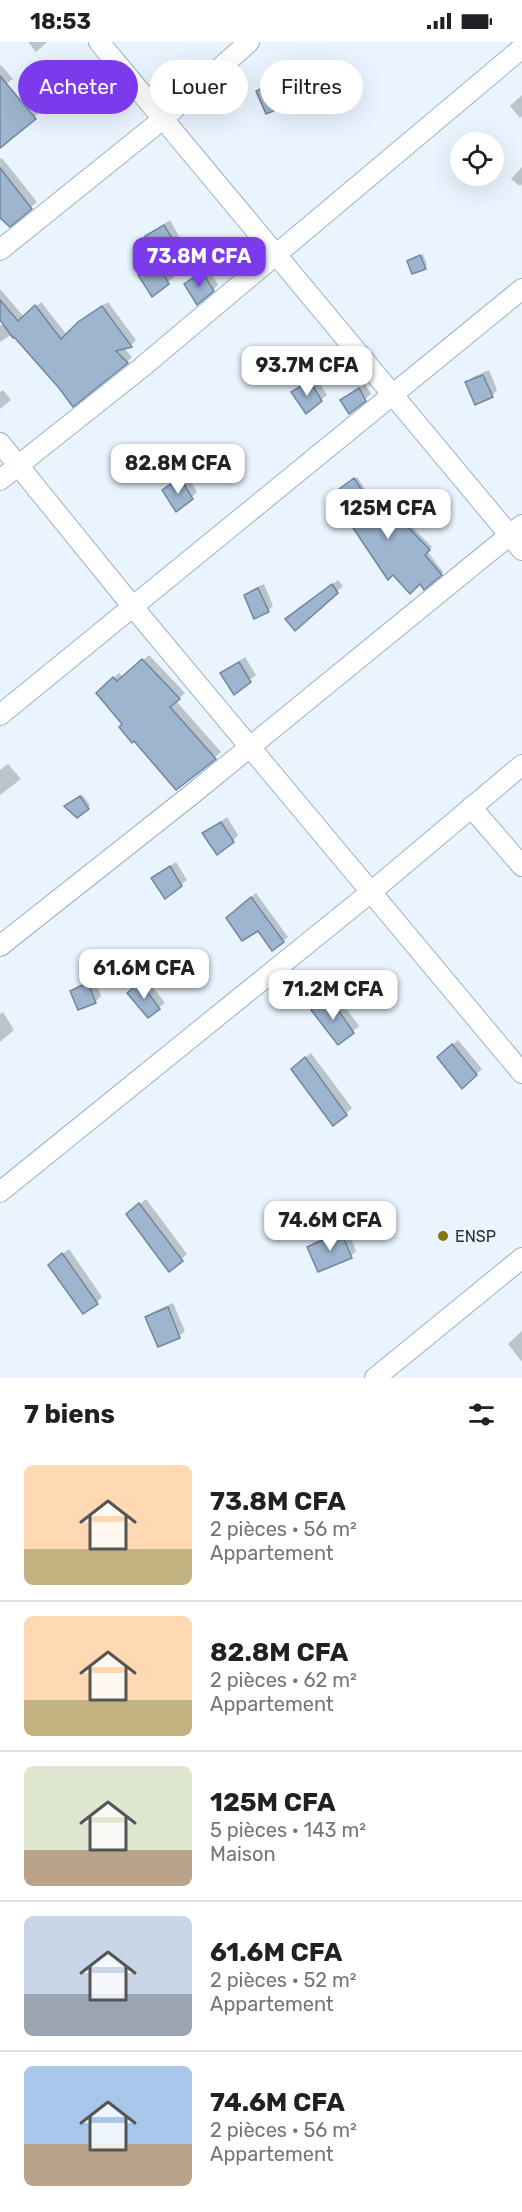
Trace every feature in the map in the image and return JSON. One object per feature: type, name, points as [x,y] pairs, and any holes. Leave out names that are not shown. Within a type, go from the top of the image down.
[{"type":"street","points":[[0,946],[518,537],[392,394],[99,42]]},
{"type":"street","points":[[0,250],[163,119],[249,42]]},
{"type":"street","points":[[0,480],[141,368],[522,48]]},
{"type":"street","points":[[0,715],[522,289]]},
{"type":"street","points":[[0,443],[133,607],[522,1073]]},
{"type":"street","points":[[0,1192],[371,892],[522,765]]},
{"type":"street","points":[[471,807],[522,866]]},
{"type":"street","points":[[375,1378],[522,1258]]},
{"type":"building","points":[[0,76],[18,98],[18,114],[32,114],[36,119],[0,148]]},
{"type":"building","points":[[0,168],[32,209],[10,227],[0,218]]},
{"type":"building","points":[[164,225],[176,245],[159,258],[145,236]]},
{"type":"building","points":[[420,255],[426,269],[412,274],[407,261]]},
{"type":"building","points":[[157,263],[169,284],[152,297],[138,275]]},
{"type":"building","points":[[202,272],[214,291],[197,305],[184,284]]},
{"type":"building","points":[[0,300],[18,321],[35,305],[61,339],[78,322],[102,306],[132,347],[116,351],[128,363],[73,407],[0,320]]},
{"type":"building","points":[[483,375],[493,397],[475,405],[465,382]]},
{"type":"building","points":[[310,381],[322,401],[306,414],[291,392]]},
{"type":"building","points":[[359,388],[366,401],[349,414],[340,400]]},
{"type":"building","points":[[180,478],[193,499],[176,512],[162,490]]},
{"type":"building","points":[[354,478],[371,504],[380,501],[390,518],[395,513],[402,526],[405,524],[430,550],[425,555],[442,575],[424,590],[420,584],[410,594],[393,575],[388,580],[347,519],[345,520],[335,492]]},
{"type":"building","points":[[332,584],[338,593],[295,631],[285,619]]},
{"type":"building","points":[[258,588],[269,612],[254,619],[244,595]]},
{"type":"building","points":[[142,659],[180,699],[170,707],[216,759],[176,790],[134,741],[132,743],[119,727],[122,724],[96,693],[113,677],[117,681]]},
{"type":"building","points":[[239,662],[251,682],[234,695],[220,673]]},
{"type":"building","points":[[80,796],[89,809],[77,818],[64,806]]},
{"type":"building","points":[[221,822],[234,842],[217,855],[202,833]]},
{"type":"building","points":[[170,866],[182,886],[165,899],[151,878]]},
{"type":"building","points":[[251,897],[284,942],[272,951],[258,931],[242,941],[226,918]]},
{"type":"building","points":[[140,982],[160,1009],[148,1018],[127,993]]},
{"type":"building","points":[[88,983],[96,1003],[78,1010],[70,991]]},
{"type":"building","points":[[329,997],[354,1033],[338,1045],[311,1010]]},
{"type":"building","points":[[452,1044],[477,1075],[462,1089],[437,1057]]},
{"type":"building","points":[[305,1057],[347,1115],[333,1126],[291,1069]]},
{"type":"building","points":[[139,1203],[183,1261],[169,1272],[126,1214]]},
{"type":"building","points":[[341,1232],[352,1258],[318,1272],[307,1247]]},
{"type":"building","points":[[62,1253],[98,1304],[83,1314],[48,1265]]},
{"type":"building","points":[[168,1307],[180,1338],[158,1347],[145,1317]]},
{"type":"place","name":"ENSP","points":[[443,1236]]}]
